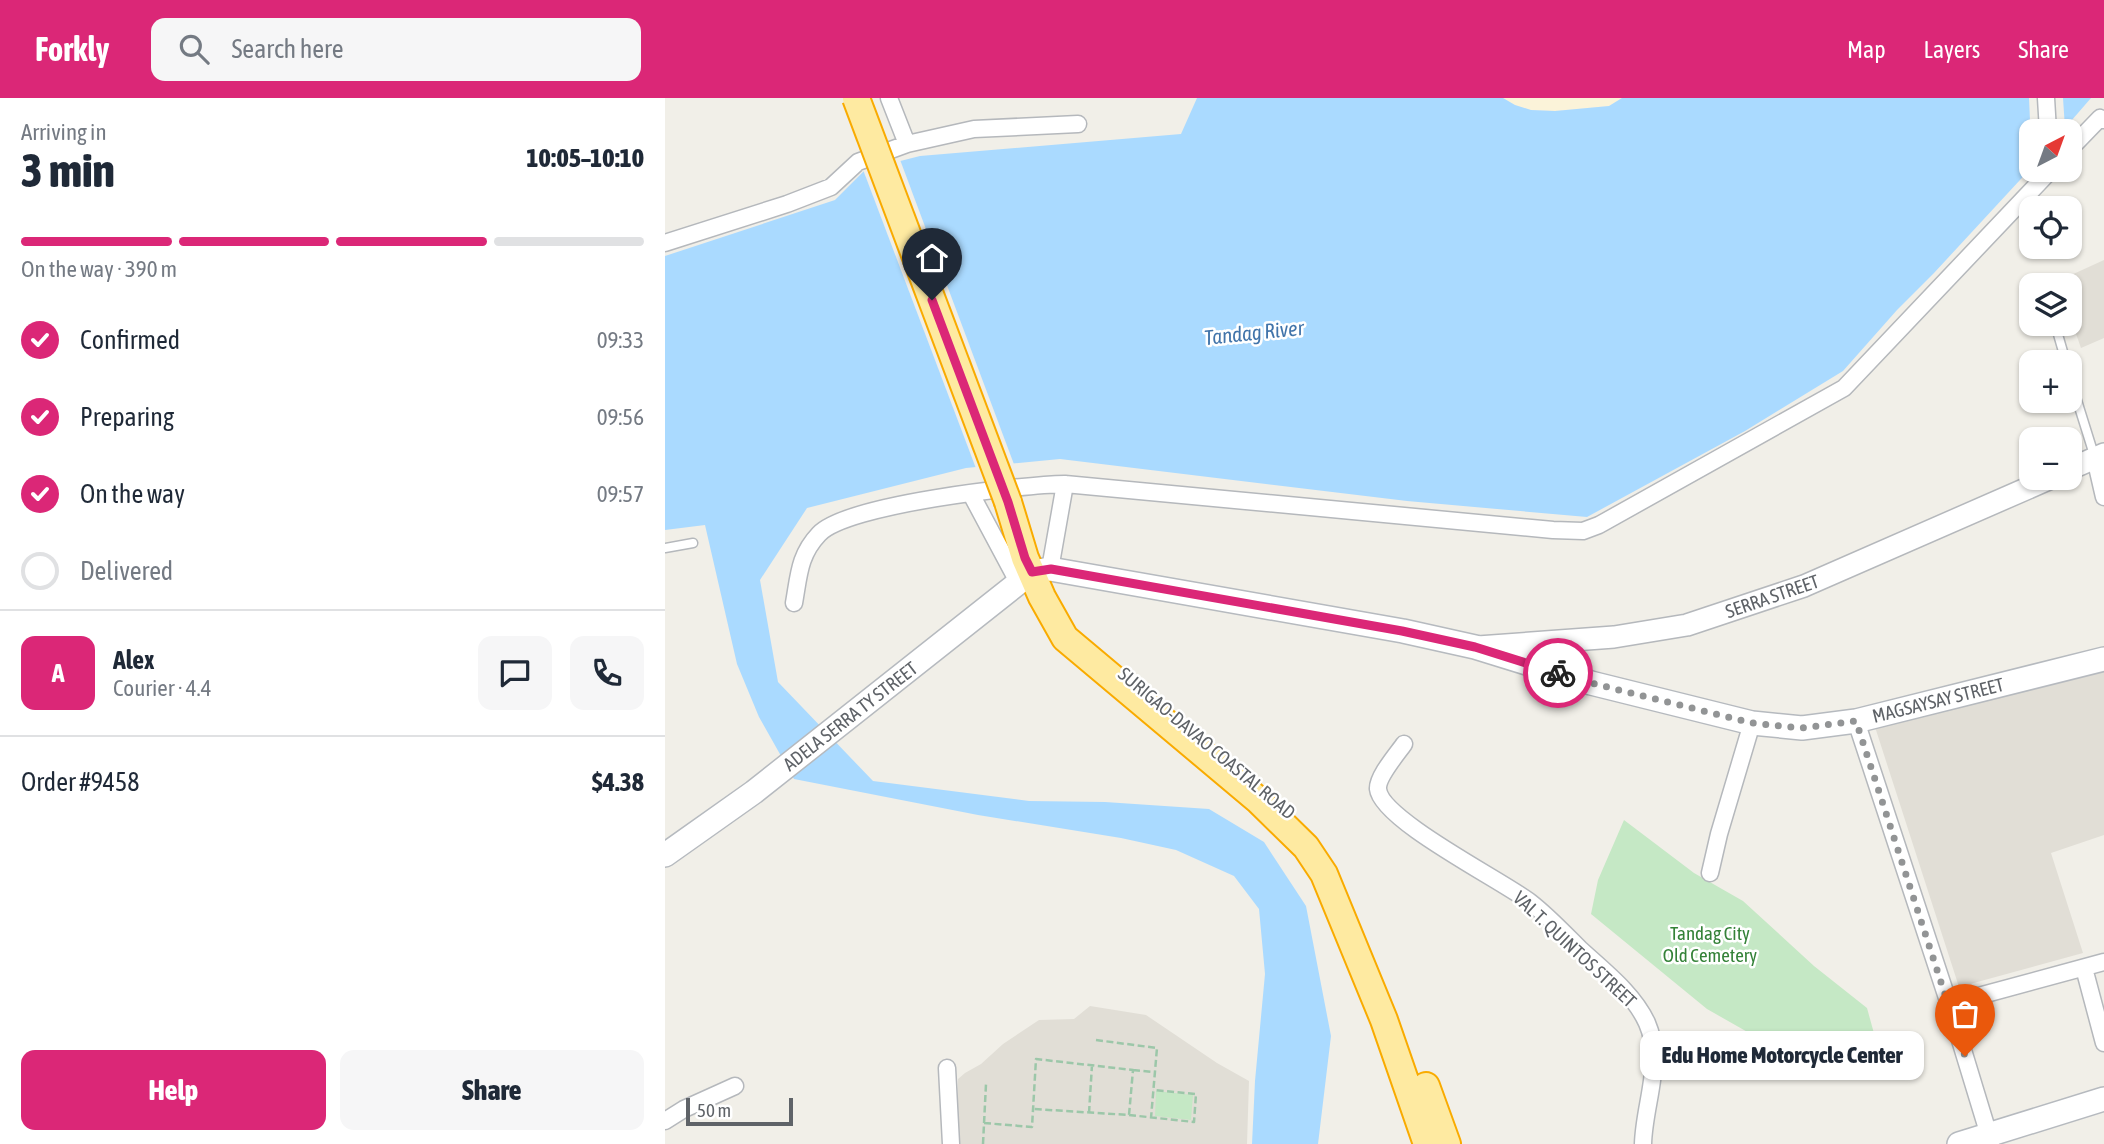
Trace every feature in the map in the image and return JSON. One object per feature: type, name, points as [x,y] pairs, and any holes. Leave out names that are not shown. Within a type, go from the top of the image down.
[{"type":"highway","name":"SURIGAO-DAVAO COASTAL ROAD","points":[[856,98],[1008,502],[1025,558],[1042,597],[1062,630],[1087,643],[1277,808],[1314,835],[1336,866],[1392,1017],[1447,1144]]},
{"type":"highway","name":"SURIGAO-DAVAO COASTAL ROAD","points":[[1392,1017],[1427,1144]]},
{"type":"main road","name":"MAGSAYSAY STREET","points":[[1033,574],[1402,631],[1475,647],[1591,683],[1752,723],[1802,728],[1856,721],[2104,659]]},
{"type":"main road","name":"ADELA SERRA TY STREET","points":[[665,855],[754,792],[1033,574]]},
{"type":"main road","points":[[1959,1144],[1991,1139],[2104,1099]]},
{"type":"street","points":[[889,98],[907,144]]},
{"type":"street","points":[[2046,98],[2047,119]]},
{"type":"street","points":[[2083,136],[2100,118],[2104,120]]},
{"type":"street","points":[[665,243],[831,187],[858,162],[907,144],[974,129],[1078,124]]},
{"type":"street","points":[[794,603],[801,560],[821,532],[851,516],[897,505],[1037,484],[1065,484],[1583,531],[1599,525],[1844,388],[2039,182]]},
{"type":"street","points":[[2082,464],[2100,456],[2104,496]]},
{"type":"street","points":[[1033,574],[1065,484]]},
{"type":"street","name":"SERRA STREET","points":[[1475,647],[1614,637],[1687,625],[1804,586],[2024,490]]},
{"type":"street","points":[[971,494],[1033,574]]},
{"type":"street","points":[[1856,721],[1991,1139]]},
{"type":"street","points":[[1710,873],[1752,723]]},
{"type":"street","name":"VAL T. QUINTOS STREET","points":[[1404,744],[1380,779],[1378,790],[1390,808],[1420,833],[1530,902],[1638,1006],[1648,1026],[1654,1069],[1643,1144]]},
{"type":"street","points":[[1949,1004],[2104,962]]},
{"type":"street","points":[[2084,968],[2104,1043]]},
{"type":"street","points":[[947,1068],[951,1144]]},
{"type":"street","points":[[665,1121],[684,1109],[735,1086]]},
{"type":"lane","points":[[2082,409],[2100,456]]},
{"type":"lane","points":[[665,548],[693,543]]},
{"type":"path","points":[[1096,1040],[1157,1048],[1151,1118]]},
{"type":"path","points":[[984,1124],[1032,1127],[1036,1059],[1155,1073]]},
{"type":"path","points":[[1089,1113],[1092,1065]]},
{"type":"path","points":[[1129,1115],[1133,1070]]},
{"type":"path","points":[[983,1144],[986,1084]]},
{"type":"path","points":[[1034,1109],[1194,1122],[1196,1094],[1153,1090]]},
{"type":"shaded area","points":[[2104,260],[2104,338],[2081,348],[2077,336],[2082,336],[2082,273],[2076,273]]},
{"type":"shaded area","points":[[2104,664],[2104,835],[2051,853],[2083,953],[1959,987],[1875,727]]},
{"type":"shaded area","points":[[1090,1006],[1146,1015],[1217,1063],[1249,1081],[1247,1144],[957,1144],[958,1079],[1039,1020],[1074,1019]]},
{"type":"green space","name":"Tandag City Old Cemetery","points":[[1624,820],[1694,873],[1743,901],[1814,966],[1867,1008],[1875,1037],[1838,1074],[1802,1063],[1707,1009],[1591,914],[1598,880]]},
{"type":"green space","points":[[1156,1091],[1193,1095],[1191,1120],[1155,1116]]},
{"type":"sand","points":[[1503,98],[1622,98],[1609,106],[1555,111],[1531,110]]},
{"type":"water","name":"Tandag River","points":[[1197,98],[1503,98],[1531,110],[1555,111],[1609,106],[1622,98],[2029,98],[2030,119],[2019,119],[2019,181],[1843,371],[1745,431],[1587,517],[1407,501],[1060,459],[966,468],[807,508],[760,580],[778,682],[873,781],[1029,801],[1105,802],[1209,809],[1264,842],[1306,906],[1331,1036],[1318,1144],[1252,1144],[1265,974],[1259,909],[1234,876],[1176,850],[794,779],[759,717],[737,664],[705,525],[665,530],[665,256],[835,200],[865,170],[920,156],[1181,134]]},
{"type":"water","points":[[2063,98],[2091,98],[2073,119],[2064,119]]},
{"type":"pier","points":[[899,157],[1015,467],[977,471],[862,167]]},
{"type":"way so far","points":[[1558,673],[1752,723],[1802,728],[1856,721],[1965,1056]]},
{"type":"place","name":"Edu Home Motorcycle Center","points":[[1965,1056]]},
{"type":"route","points":[[932,300],[1032,572],[1051,569],[1402,631],[1475,647],[1558,673]]}]
